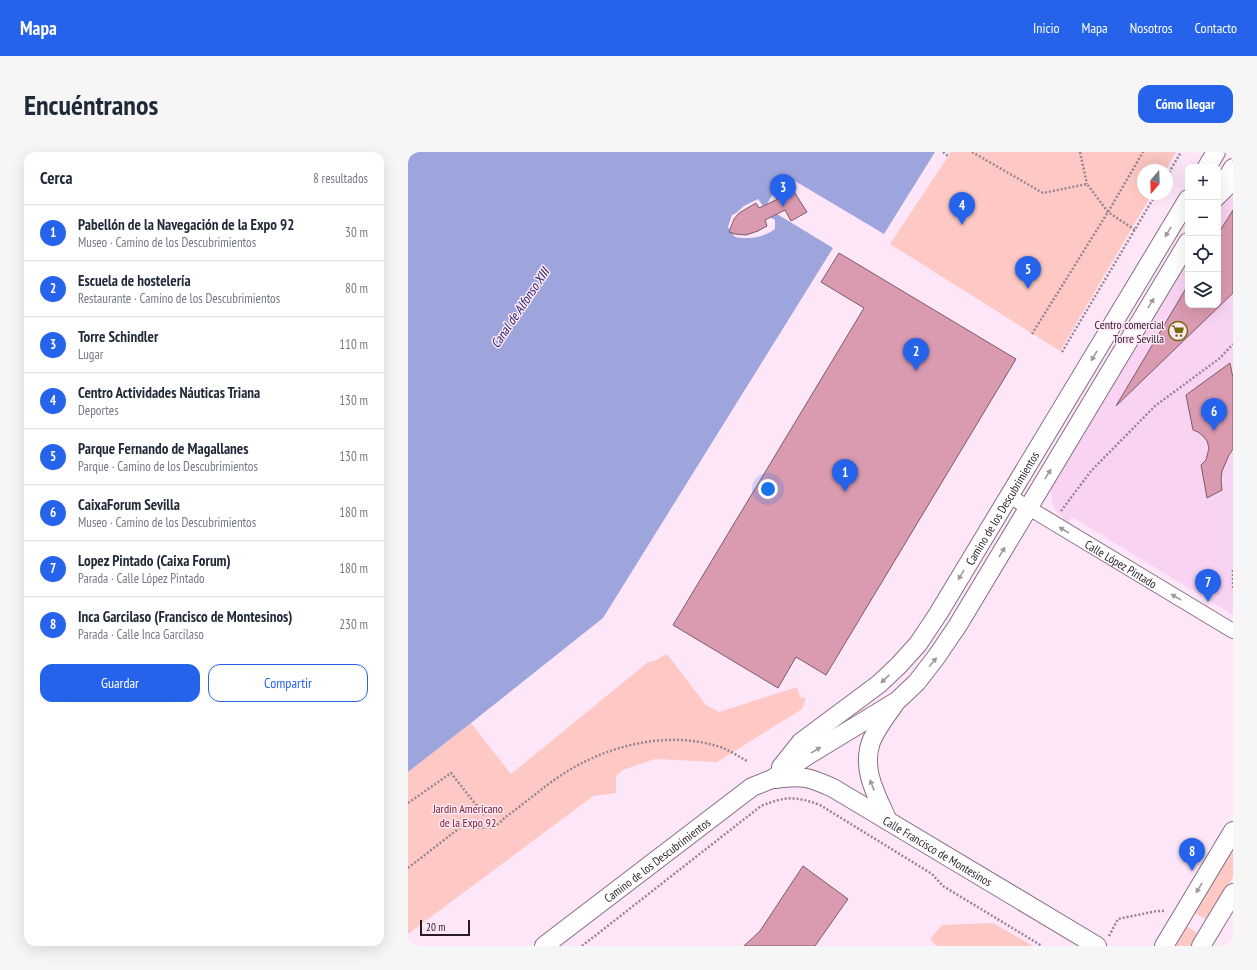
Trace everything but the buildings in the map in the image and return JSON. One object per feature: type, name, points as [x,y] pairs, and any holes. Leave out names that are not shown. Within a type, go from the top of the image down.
[{"type":"street","points":[[1209,164],[1216,152]]},
{"type":"street","points":[[1221,188],[1233,168]]},
{"type":"street","name":"Camino de los Descubrimientos","points":[[772,779],[800,742],[879,684],[918,644],[938,614],[1187,200]]},
{"type":"street","name":"Camino de los Descubrimientos","points":[[544,946],[752,787],[772,779],[897,701],[917,682],[958,625],[1185,247]]},
{"type":"street","name":"Calle López Pintado","points":[[1009,496],[1233,631]]},
{"type":"street","points":[[888,821],[870,782],[867,763],[871,742],[897,701]]},
{"type":"street","name":"Calle Francisco de Montesinos","points":[[772,779],[795,776],[814,779],[833,788],[888,821],[1103,941]]},
{"type":"street","points":[[1164,946],[1233,831]]},
{"type":"street","points":[[1201,946],[1233,893]]},
{"type":"lane","points":[[1220,200],[1233,188]]},
{"type":"path","points":[[943,152],[948,156]]},
{"type":"path","points":[[972,152],[1043,193],[1087,184]]},
{"type":"path","points":[[1080,152],[1087,184],[1108,212],[1135,230]]},
{"type":"path","points":[[1032,334],[1108,212],[1143,152]]},
{"type":"path","points":[[1173,166],[1182,152]]},
{"type":"path","points":[[1062,352],[1152,200]]},
{"type":"path","points":[[1059,513],[1091,471],[1155,406],[1220,358],[1233,344]]},
{"type":"path","points":[[1233,570],[1233,588]]},
{"type":"path","points":[[408,868],[462,826],[493,827],[561,776],[583,763],[609,751],[648,743],[685,740],[724,748],[747,761]]},
{"type":"path","points":[[408,803],[451,773],[484,816]]},
{"type":"path","points":[[582,946],[762,806],[776,800],[792,798],[805,800],[820,805],[932,874],[943,886],[1042,946]]},
{"type":"path","points":[[1103,941],[1118,919],[1157,911],[1166,911],[1173,914]]},
{"type":"shaded area","points":[[1233,183],[1233,615],[1072,517],[1068,523],[1056,511],[1052,503],[1051,489],[1054,480],[1185,263],[1185,308],[1221,308],[1221,204]]},
{"type":"green space","points":[[951,152],[1176,152],[1169,164],[1137,164],[1137,200],[1148,200],[1060,351],[890,244]]},
{"type":"green space","name":"Jardín Americano de la Expo 92","points":[[667,654],[706,705],[719,712],[797,687],[800,697],[806,698],[802,709],[717,762],[655,759],[623,770],[616,776],[616,793],[593,796],[408,934],[408,772],[471,723],[511,774],[648,662],[654,661]]},
{"type":"green space","points":[[1233,846],[1233,877],[1207,920],[1193,912]]},
{"type":"green space","points":[[993,923],[1033,946],[937,946],[930,939],[942,925]]},
{"type":"green space","points":[[1185,925],[1199,934],[1192,946],[1173,946]]},
{"type":"water","name":"Canal de Alfonso XIII","points":[[412,152],[935,152],[884,234],[785,175],[781,182],[772,187],[774,192],[767,204],[763,206],[758,199],[744,206],[732,215],[728,227],[730,232],[735,237],[756,237],[771,232],[775,229],[775,220],[770,217],[777,214],[833,248],[603,618],[408,772],[408,159]]},
{"type":"place","name":"Torre Schindler","points":[[783,207]]},
{"type":"place","name":"Centro Actividades Náuticas Triana","points":[[962,225]]},
{"type":"place","name":"Parque Fernando de Magallanes","points":[[1028,289]]},
{"type":"place","name":"Centro comercial Torre Sevilla","points":[[1178,331]]},
{"type":"place","name":"Escuela de hostelería","points":[[916,371]]},
{"type":"place","name":"CaixaForum Sevilla","points":[[1214,431]]},
{"type":"place","name":"Pabellón de la Navegación de la Expo 92","points":[[845,492]]},
{"type":"place","name":"Lopez Pintado (Caixa Forum)","points":[[1208,602]]},
{"type":"place","name":"Inca Garcilaso (Francisco de Montesinos)","points":[[1192,871]]}]
